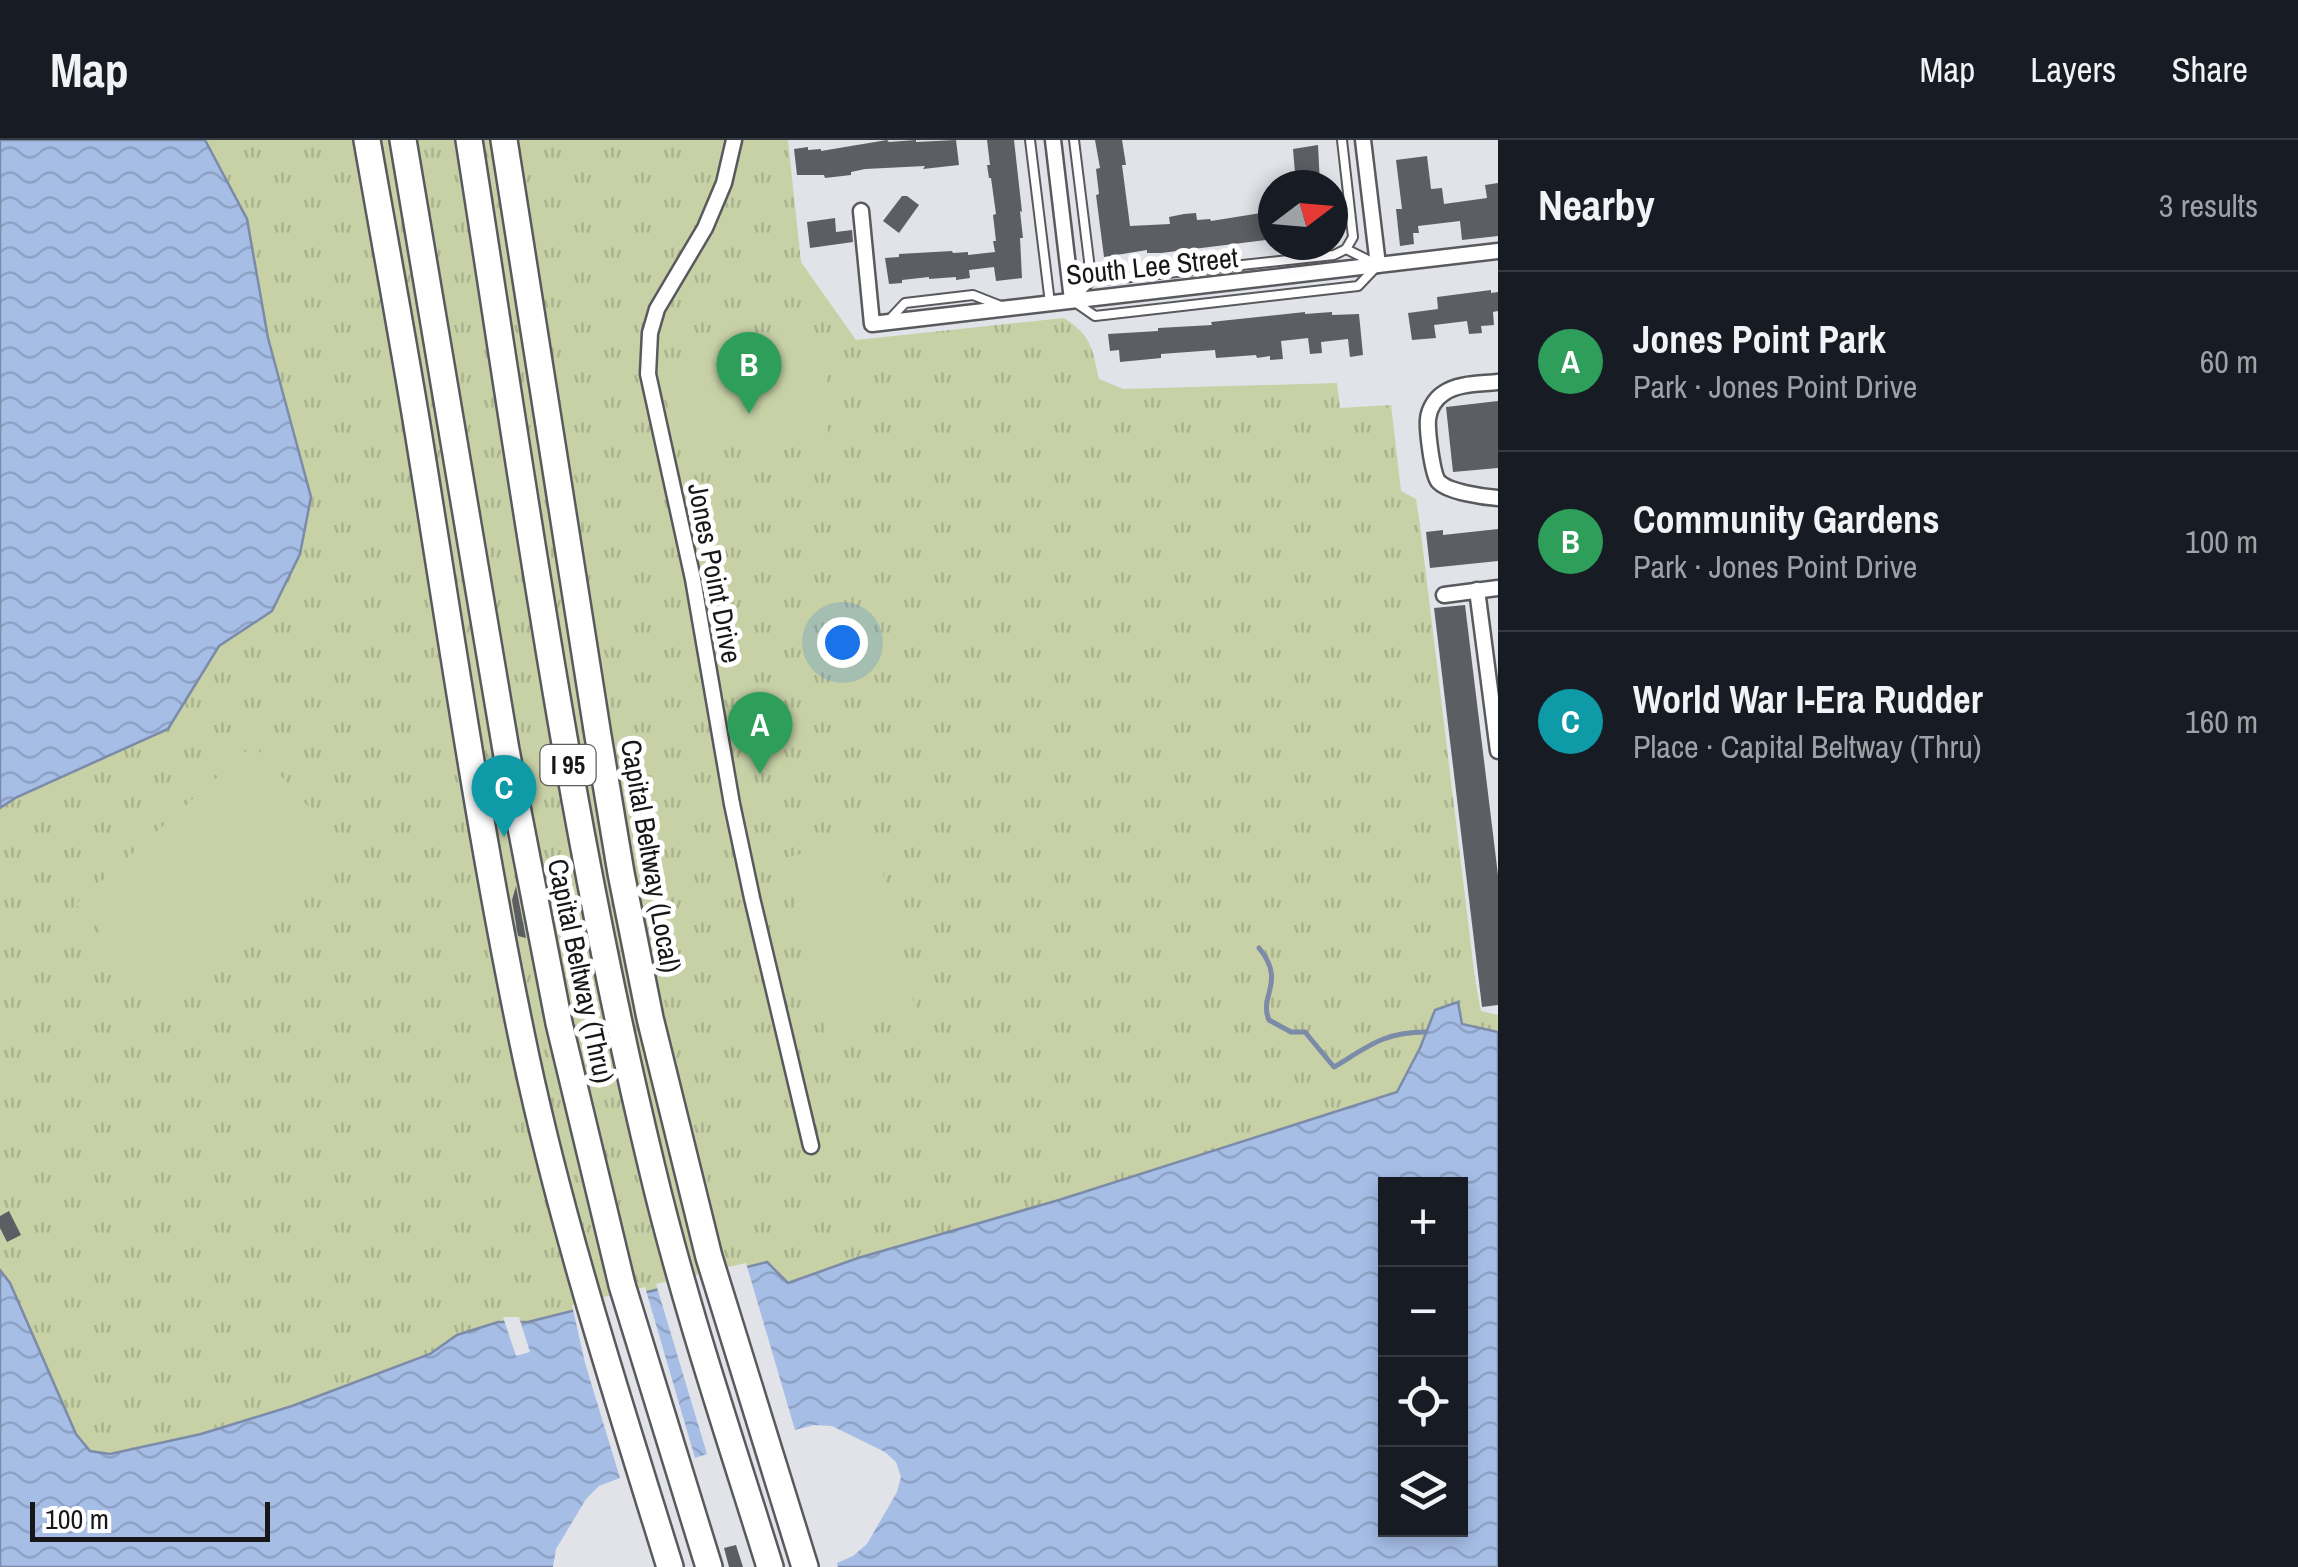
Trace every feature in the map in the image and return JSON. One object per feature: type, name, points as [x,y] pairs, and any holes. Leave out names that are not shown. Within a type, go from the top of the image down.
[{"type":"highway","points":[[367,140],[467,746],[527,1061],[596,1326],[670,1567]]},
{"type":"highway","name":"Capital Beltway (Thru)","points":[[403,140],[506,750],[559,1023],[622,1285],[709,1567]]},
{"type":"highway","name":"Capital Beltway (Thru)","points":[[469,140],[564,746],[624,1048],[686,1296],[770,1567]]},
{"type":"highway","name":"Capital Beltway (Local)","points":[[504,140],[598,736],[650,1018],[709,1257],[805,1567]]},
{"type":"street","name":"Jones Point Drive","points":[[734,140],[724,183],[706,228],[658,309],[650,333],[648,374],[693,580],[732,804],[811,1146]]},
{"type":"street","points":[[1053,140],[1072,300]]},
{"type":"street","points":[[1363,140],[1378,265]]},
{"type":"street","name":"South Lee Street","points":[[860,211],[880,323],[1498,251]]},
{"type":"street","points":[[1498,382],[1453,388],[1440,395],[1428,420],[1437,480],[1448,488],[1498,498]]},
{"type":"street","points":[[1444,595],[1498,588]]},
{"type":"street","points":[[1478,590],[1498,751]]},
{"type":"lane","points":[[1030,140],[1050,302]]},
{"type":"lane","points":[[1074,140],[1090,269],[1104,280],[1281,260]]},
{"type":"lane","points":[[1342,140],[1345,170]]},
{"type":"lane","points":[[1348,198],[1352,236],[1348,245]]},
{"type":"lane","points":[[1348,250],[1378,265]]},
{"type":"lane","points":[[1072,300],[1097,275]]},
{"type":"green space","points":[[205,140],[788,140],[801,262],[856,340],[1064,318],[1089,344],[1099,379],[1123,389],[1337,383],[1340,408],[1391,405],[1401,491],[1416,499],[1420,525],[1475,979],[1481,1011],[1498,1015],[1498,1032],[1462,1024],[1457,1003],[1435,1010],[1397,1092],[788,1283],[767,1262],[528,1322],[498,1322],[457,1335],[430,1354],[292,1406],[201,1434],[110,1454],[90,1451],[76,1434],[10,1283],[0,1270],[0,808],[168,729],[219,646],[272,611],[300,554],[311,497],[268,338],[247,219]]},
{"type":"green space","points":[[827,336],[828,449],[677,436],[664,392],[720,345]]},
{"type":"green space","points":[[253,745],[341,843],[164,1002],[76,904]]},
{"type":"green space","points":[[874,836],[916,1012],[826,1034],[784,858]]},
{"type":"green space","points":[[667,1023],[691,1116],[629,1132],[605,1040]]},
{"type":"green space","points":[[694,1127],[718,1220],[656,1236],[632,1144]]},
{"type":"water","points":[[0,140],[205,140],[247,219],[268,338],[311,497],[300,554],[272,611],[219,646],[168,729],[0,808]]},
{"type":"water","points":[[1458,1002],[1462,1024],[1498,1032],[1498,1567],[0,1567],[0,1270],[10,1283],[76,1434],[90,1451],[110,1454],[201,1434],[292,1406],[430,1354],[457,1335],[498,1322],[528,1322],[767,1262],[788,1283],[858,1258],[1059,1200],[1397,1092],[1435,1010]]},
{"type":"pier","points":[[746,1263],[795,1430],[832,1426],[885,1452],[896,1462],[901,1477],[897,1492],[867,1544],[837,1563],[838,1567],[553,1567],[556,1549],[586,1499],[599,1486],[620,1478],[572,1305],[645,1287],[695,1458],[707,1454],[656,1284]]},
{"type":"pier","points":[[503,1317],[519,1317],[530,1352],[516,1356]]},
{"type":"building","points":[[887,140],[956,140],[959,165],[865,169],[825,178],[797,175],[794,149],[808,147],[821,151]]},
{"type":"building","points":[[987,140],[1014,140],[1022,212],[1022,278],[996,281],[994,267],[969,270],[970,278],[929,277],[889,284],[885,258],[952,251],[968,255],[995,252],[996,214],[987,165]]},
{"type":"building","points":[[1095,140],[1122,140],[1130,226],[1170,224],[1169,217],[1184,214],[1196,213],[1197,220],[1211,221],[1258,213],[1258,241],[1104,257],[1096,195],[1096,169],[1100,168]]},
{"type":"building","points":[[1318,145],[1319,170],[1295,170],[1293,149]]},
{"type":"building","points":[[1427,156],[1431,189],[1442,188],[1444,204],[1487,198],[1485,185],[1498,183],[1498,236],[1462,240],[1460,221],[1418,226],[1419,233],[1413,233],[1414,244],[1400,246],[1396,209],[1402,209],[1396,160]]},
{"type":"building","points":[[902,196],[919,205],[899,233],[883,221]]},
{"type":"building","points":[[835,218],[836,232],[852,230],[853,242],[810,248],[807,222]]},
{"type":"building","points":[[1498,292],[1498,311],[1493,312],[1494,325],[1481,326],[1482,333],[1469,334],[1467,321],[1434,325],[1436,338],[1412,340],[1408,313],[1438,309],[1437,297]]},
{"type":"building","points":[[1305,312],[1359,314],[1363,355],[1350,357],[1348,339],[1321,342],[1322,353],[1310,354],[1308,338],[1281,341],[1283,359],[1270,360],[1270,356],[1256,355],[1216,358],[1215,350],[1120,362],[1119,350],[1110,351],[1108,334]]},
{"type":"building","points":[[1498,401],[1498,468],[1453,472],[1446,407]]},
{"type":"building","points":[[1498,529],[1498,561],[1430,568],[1426,532],[1443,530],[1443,535]]},
{"type":"building","points":[[1465,605],[1498,875],[1498,1005],[1482,1007],[1434,608]]},
{"type":"building","points":[[516,886],[526,938],[518,936],[512,900]]},
{"type":"building","points":[[9,1211],[21,1235],[7,1242],[0,1228],[0,1216]]},
{"type":"building","points":[[736,1545],[743,1567],[729,1567],[724,1548]]},
{"type":"waterway","points":[[1259,948],[1271,970],[1269,1020],[1291,1032],[1305,1032],[1334,1067],[1388,1038],[1426,1032]]},
{"type":"place","name":"Community Gardens","points":[[749,414]]},
{"type":"place","name":"Jones Point Park","points":[[760,774]]},
{"type":"place","name":"World War I-Era Rudder","points":[[504,837]]}]
